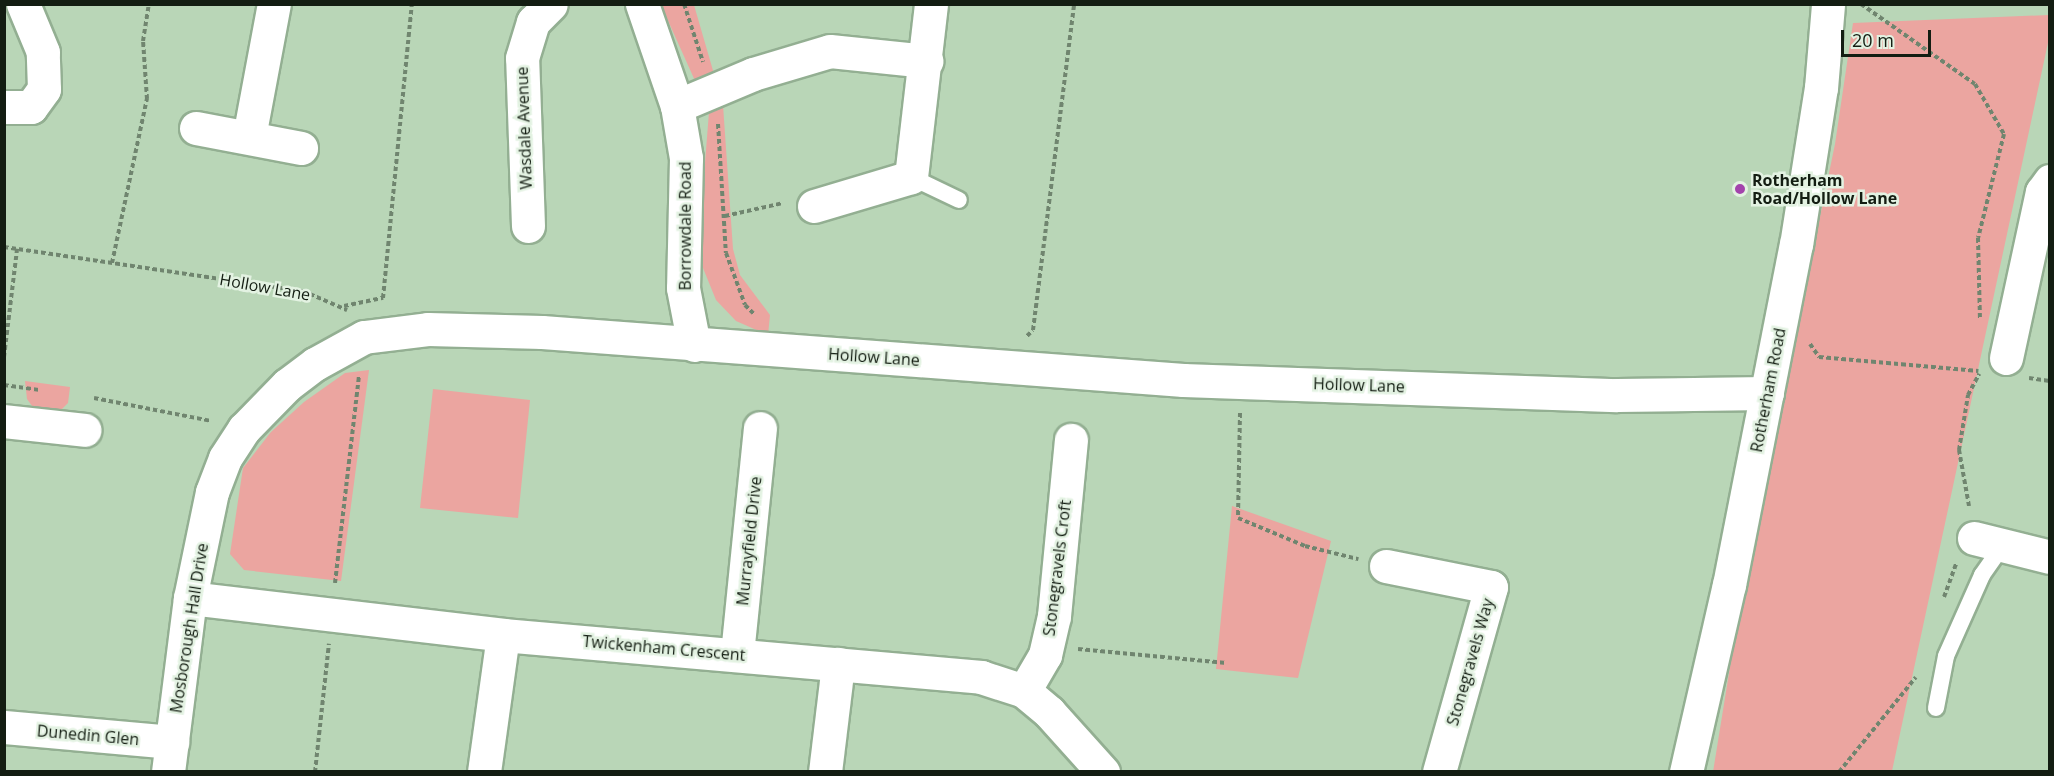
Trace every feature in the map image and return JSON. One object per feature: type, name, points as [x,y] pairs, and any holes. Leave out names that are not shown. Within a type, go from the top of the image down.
[{"type":"street","points":[[4,107],[31,107],[44,89],[43,51],[23,4]]},
{"type":"street","points":[[249,137],[274,4]]},
{"type":"street","name":"Wasdale Avenue","points":[[528,226],[522,58],[533,22],[551,4]]},
{"type":"street","name":"Borrowdale Road","points":[[642,4],[677,106],[686,158],[682,288],[694,345]]},
{"type":"street","points":[[814,206],[911,177],[931,4]]},
{"type":"street","name":"Rotherham Road","points":[[1686,771],[1729,585],[1784,308],[1821,88],[1828,4]]},
{"type":"street","points":[[677,106],[716,90],[830,51],[926,62]]},
{"type":"street","points":[[196,128],[302,148]]},
{"type":"street","points":[[1998,366],[2042,192],[2049,181]]},
{"type":"street","name":"Hollow Lane","points":[[364,337],[428,329],[474,330],[1240,382],[1617,394],[1767,393]]},
{"type":"street","name":"Mosborough Hall Drive","points":[[170,757],[190,598],[212,492],[225,458],[244,429],[296,378],[364,337]]},
{"type":"street","points":[[4,421],[85,430]]},
{"type":"street","name":"Murrayfield Drive","points":[[737,654],[760,428]]},
{"type":"street","name":"Stonegravels Croft","points":[[1024,691],[1047,646],[1054,616],[1071,440]]},
{"type":"street","points":[[1988,543],[2049,557]]},
{"type":"street","name":"Stonegravels Way","points":[[1386,566],[1491,587],[1439,771]]},
{"type":"street","name":"Twickenham Crescent","points":[[190,598],[503,635],[981,677],[1024,691],[1049,712],[1103,771]]},
{"type":"street","points":[[484,771],[503,635]]},
{"type":"street","points":[[825,771],[838,664]]},
{"type":"street","name":"Dunedin Glen","points":[[4,727],[170,757]]},
{"type":"lane","points":[[911,177],[959,200]]},
{"type":"lane","points":[[1936,708],[1946,656],[1982,574],[1988,543]]},
{"type":"path","points":[[112,263],[147,99],[144,41],[148,4]]},
{"type":"path","points":[[315,771],[364,337],[344,306],[383,298],[412,4]]},
{"type":"path","points":[[684,4],[716,90],[730,270],[745,305],[762,322],[762,349]]},
{"type":"path","points":[[999,365],[1033,330],[1074,4]]},
{"type":"path","points":[[1861,4],[1975,84],[2004,134],[1978,238],[1980,327]]},
{"type":"path","points":[[725,216],[795,200],[814,206]]},
{"type":"path","name":"Hollow Lane","points":[[4,247],[303,291],[344,306]]},
{"type":"path","points":[[4,357],[17,249]]},
{"type":"path","points":[[1784,308],[1819,357],[1998,366],[2049,381]]},
{"type":"path","points":[[1942,603],[1951,571],[1988,543],[1959,450],[1968,395],[1998,366]]},
{"type":"path","points":[[1240,382],[1238,518],[1305,546],[1386,566]]},
{"type":"path","points":[[4,386],[51,392]]},
{"type":"path","points":[[85,396],[244,429]]},
{"type":"path","points":[[1047,646],[1226,663]]},
{"type":"path","points":[[1839,771],[1918,675]]},
{"type":"shaded area","points":[[661,5],[694,5],[723,105],[733,249],[740,275],[770,315],[768,335],[736,321],[716,300],[703,268],[700,226],[709,112]]},
{"type":"shaded area","points":[[2049,15],[2049,38],[1892,771],[1713,772],[1741,599],[1835,144],[1853,23]]},
{"type":"shaded area","points":[[369,370],[341,581],[244,570],[230,554],[243,468],[271,432],[304,402],[345,373]]},
{"type":"shaded area","points":[[25,381],[70,387],[68,403],[60,411],[35,410],[27,399]]},
{"type":"shaded area","points":[[433,389],[530,400],[518,518],[420,508]]},
{"type":"shaded area","points":[[1232,506],[1331,541],[1298,678],[1216,669]]},
{"type":"place","name":"Rotherham Road/Hollow Lane","points":[[1740,189]]}]
